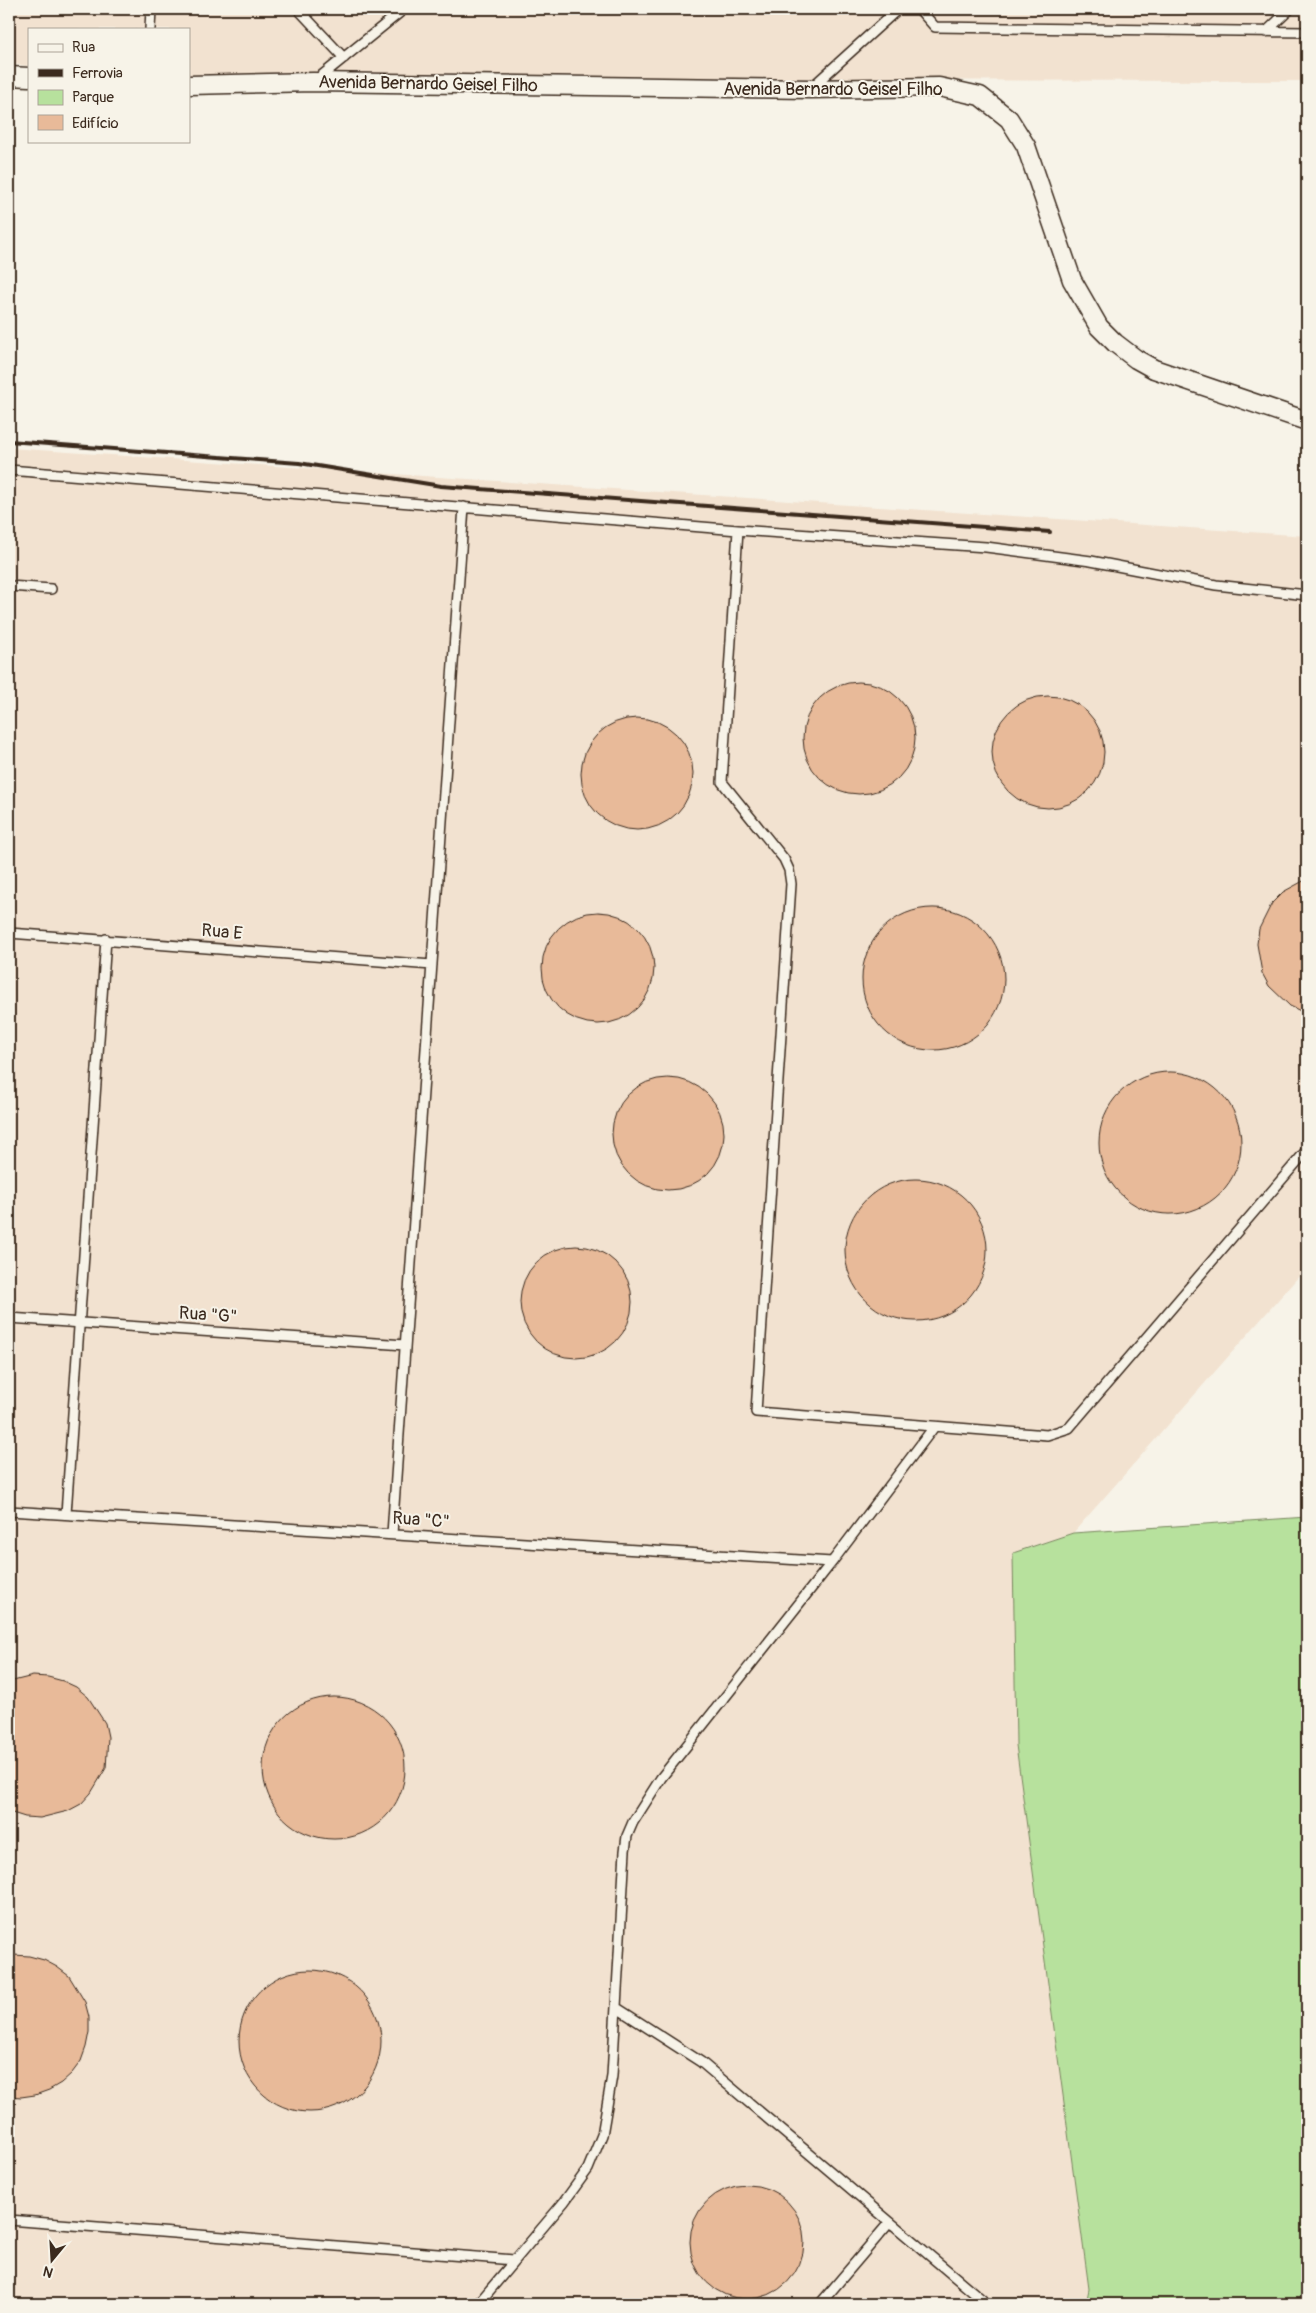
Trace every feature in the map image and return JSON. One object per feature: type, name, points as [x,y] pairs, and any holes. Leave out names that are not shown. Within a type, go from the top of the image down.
[{"type":"street","points":[[9,76],[28,77]]},
{"type":"street","name":"Avenida Bernardo Geisel Filho","points":[[190,85],[313,82],[810,89],[939,87],[980,96],[1009,119],[1026,146],[1072,280],[1104,332],[1136,359],[1154,368],[1307,421]]},
{"type":"lane","points":[[150,28],[151,9]]},
{"type":"lane","points":[[298,9],[344,58]]},
{"type":"lane","points":[[313,82],[404,9]]},
{"type":"lane","points":[[810,89],[898,9]]},
{"type":"lane","points":[[919,9],[935,27],[1307,32]]},
{"type":"lane","points":[[1266,32],[1290,9]]},
{"type":"lane","points":[[9,470],[738,530],[986,546],[1091,561],[1216,586],[1307,595]]},
{"type":"lane","points":[[392,1534],[464,507]]},
{"type":"lane","points":[[738,530],[722,782],[784,859],[789,870],[791,884],[756,1412],[1047,1435],[1069,1428],[1307,1150]]},
{"type":"lane","points":[[9,586],[51,589]]},
{"type":"lane","name":"Rua E","points":[[9,933],[432,965]]},
{"type":"lane","points":[[66,1514],[106,939]]},
{"type":"lane","name":"Rua \"G\"","points":[[9,1318],[405,1345]]},
{"type":"lane","points":[[478,2304],[569,2197],[588,2169],[598,2146],[605,2121],[610,2089],[617,2008],[625,1852],[627,1836],[633,1822],[661,1778],[832,1562],[934,1427]]},
{"type":"lane","name":"Rua \"C\"","points":[[9,1510],[832,1562]]},
{"type":"lane","points":[[617,2008],[701,2062],[987,2304]]},
{"type":"lane","points":[[9,2220],[514,2260]]},
{"type":"lane","points":[[820,2304],[889,2222]]},
{"type":"shaded area","points":[[9,9],[1307,9],[1307,81],[190,79],[190,28],[28,28],[28,66],[9,64]]},
{"type":"shaded area","points":[[9,448],[1307,536],[1307,1267],[1073,1533],[1013,1553],[1016,1745],[1089,2289],[1086,2304],[9,2304]]},
{"type":"green space","points":[[1307,1517],[1307,2304],[1086,2304],[1089,2289],[1016,1745],[1013,1553],[1073,1533]]},
{"type":"building","points":[[859,682],[880,686],[899,698],[911,717],[915,738],[911,759],[899,778],[880,790],[859,794],[838,790],[819,778],[807,759],[803,738],[807,717],[819,698],[838,686]]},
{"type":"building","points":[[1048,696],[1069,700],[1088,712],[1100,731],[1104,752],[1100,773],[1088,792],[1069,804],[1048,808],[1027,804],[1008,792],[996,773],[992,752],[996,731],[1008,712],[1027,700]]},
{"type":"building","points":[[637,718],[658,722],[677,734],[689,753],[693,774],[689,795],[677,814],[658,826],[637,830],[616,826],[597,814],[585,795],[581,774],[585,753],[597,734],[616,722]]},
{"type":"building","points":[[1307,879],[1307,1014],[1290,1006],[1269,986],[1262,973],[1257,944],[1259,929],[1272,903],[1283,892]]},
{"type":"building","points":[[933,908],[947,909],[960,913],[983,929],[999,952],[1003,965],[1003,993],[999,1006],[983,1029],[960,1045],[947,1049],[933,1050],[919,1049],[906,1045],[883,1029],[867,1006],[863,993],[862,979],[863,965],[867,952],[883,929],[906,913],[919,909]]},
{"type":"building","points":[[598,912],[619,916],[638,928],[650,947],[654,968],[650,989],[638,1008],[619,1020],[598,1024],[577,1020],[558,1008],[546,989],[542,968],[546,947],[558,928],[577,916]]},
{"type":"building","points":[[1170,1072],[1184,1073],[1197,1077],[1220,1093],[1236,1116],[1240,1129],[1240,1157],[1236,1170],[1220,1193],[1197,1209],[1184,1213],[1170,1214],[1156,1213],[1143,1209],[1120,1193],[1104,1170],[1100,1157],[1099,1143],[1100,1129],[1104,1116],[1120,1093],[1143,1077],[1156,1073]]},
{"type":"building","points":[[668,1078],[689,1082],[708,1094],[720,1113],[724,1134],[720,1155],[708,1174],[689,1186],[668,1190],[647,1186],[628,1174],[616,1155],[612,1134],[616,1113],[628,1094],[647,1082]]},
{"type":"building","points":[[916,1179],[930,1180],[943,1184],[966,1200],[982,1223],[986,1236],[986,1264],[982,1277],[966,1300],[943,1316],[930,1320],[916,1321],[902,1320],[889,1316],[866,1300],[850,1277],[846,1264],[845,1250],[846,1236],[850,1223],[866,1200],[889,1184],[902,1180]]},
{"type":"building","points":[[576,1246],[597,1250],[616,1262],[628,1281],[632,1302],[628,1323],[616,1342],[597,1354],[576,1358],[555,1354],[536,1342],[524,1323],[520,1302],[524,1281],[536,1262],[555,1250]]},
{"type":"building","points":[[33,1676],[48,1677],[76,1687],[88,1697],[105,1723],[108,1737],[106,1768],[91,1793],[81,1804],[68,1811],[40,1818],[25,1817],[9,1812],[9,1682]]},
{"type":"building","points":[[334,1697],[348,1698],[361,1702],[384,1718],[400,1741],[404,1754],[404,1782],[400,1795],[384,1818],[361,1834],[348,1838],[334,1839],[320,1838],[307,1834],[284,1818],[268,1795],[264,1782],[263,1768],[264,1754],[268,1741],[284,1718],[307,1702],[320,1698]]},
{"type":"building","points":[[14,1955],[44,1960],[69,1976],[85,2002],[89,2017],[86,2047],[81,2061],[72,2073],[61,2083],[49,2090],[21,2097],[9,2096],[9,1956]]},
{"type":"building","points":[[310,1970],[324,1971],[337,1975],[360,1991],[376,2014],[380,2027],[380,2055],[376,2068],[360,2091],[337,2107],[324,2111],[310,2112],[296,2111],[283,2107],[260,2091],[244,2068],[240,2055],[239,2041],[240,2027],[244,2014],[260,1991],[283,1975],[296,1971]]},
{"type":"building","points":[[747,2185],[769,2190],[787,2202],[799,2220],[804,2242],[799,2264],[787,2282],[769,2294],[747,2299],[725,2294],[707,2282],[695,2264],[690,2242],[695,2220],[707,2202],[725,2190]]},
{"type":"railway","points":[[9,441],[299,463],[441,486],[1050,532]]}]
